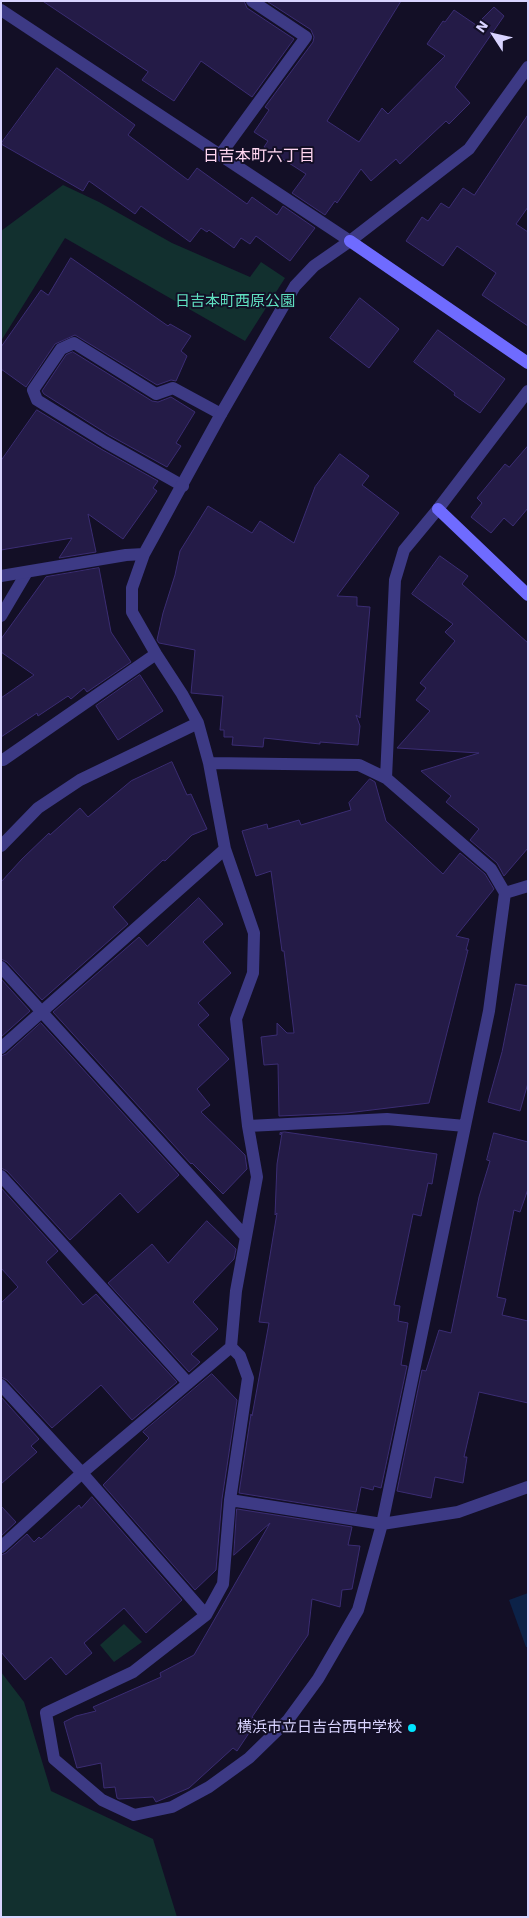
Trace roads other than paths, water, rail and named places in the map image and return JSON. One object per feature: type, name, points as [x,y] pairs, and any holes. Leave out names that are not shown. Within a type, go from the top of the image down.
[{"type":"street","points":[[220,155],[306,37],[252,1]]},
{"type":"street","points":[[1,10],[350,241],[528,363]]},
{"type":"street","points":[[1,1547],[82,1473],[231,1347],[236,1291],[257,1177],[248,1126],[236,1019],[253,973],[254,933],[225,849],[209,763],[198,723],[132,612],[132,588],[144,554],[221,414],[295,286],[314,266],[350,241],[469,149],[528,67]]},
{"type":"street","points":[[183,486],[105,442],[37,400],[33,390],[61,349],[74,343],[156,394],[173,388],[221,414]]},
{"type":"street","points":[[386,778],[395,580],[404,550],[438,509],[528,391]]},
{"type":"street","points":[[438,509],[528,595]]},
{"type":"street","points":[[1,576],[126,555],[144,554]]},
{"type":"street","points":[[1,616],[27,572]]},
{"type":"street","points":[[3,760],[156,654]]},
{"type":"street","points":[[1,846],[38,808],[80,780],[198,723]]},
{"type":"street","points":[[209,763],[359,765],[386,778],[491,869],[505,893],[489,1011],[382,1524],[358,1610],[318,1679],[288,1720],[249,1758],[209,1787],[172,1806],[134,1815],[102,1800],[54,1759],[46,1713],[133,1672],[206,1615],[222,1584],[230,1500],[248,1378],[240,1356],[231,1347]]},
{"type":"street","points":[[1,1048],[225,849]]},
{"type":"street","points":[[505,893],[528,886]]},
{"type":"street","points":[[1,967],[246,1237]]},
{"type":"street","points":[[248,1126],[387,1119],[465,1126]]},
{"type":"street","points":[[1,1176],[188,1383]]},
{"type":"street","points":[[1,1385],[82,1473],[206,1615]]},
{"type":"street","points":[[230,1500],[382,1524],[458,1512],[528,1487]]},
{"type":"water","points":[[528,1593],[528,1647],[526,1647],[509,1600]]},
{"type":"place","name":"横浜市立日吉台西中学校","points":[[412,1728]]},
{"type":"district","name":"日吉本町六丁目","points":[[259,156]]},
{"type":"park label","name":"日吉本町西原公園","points":[[235,302]]}]
